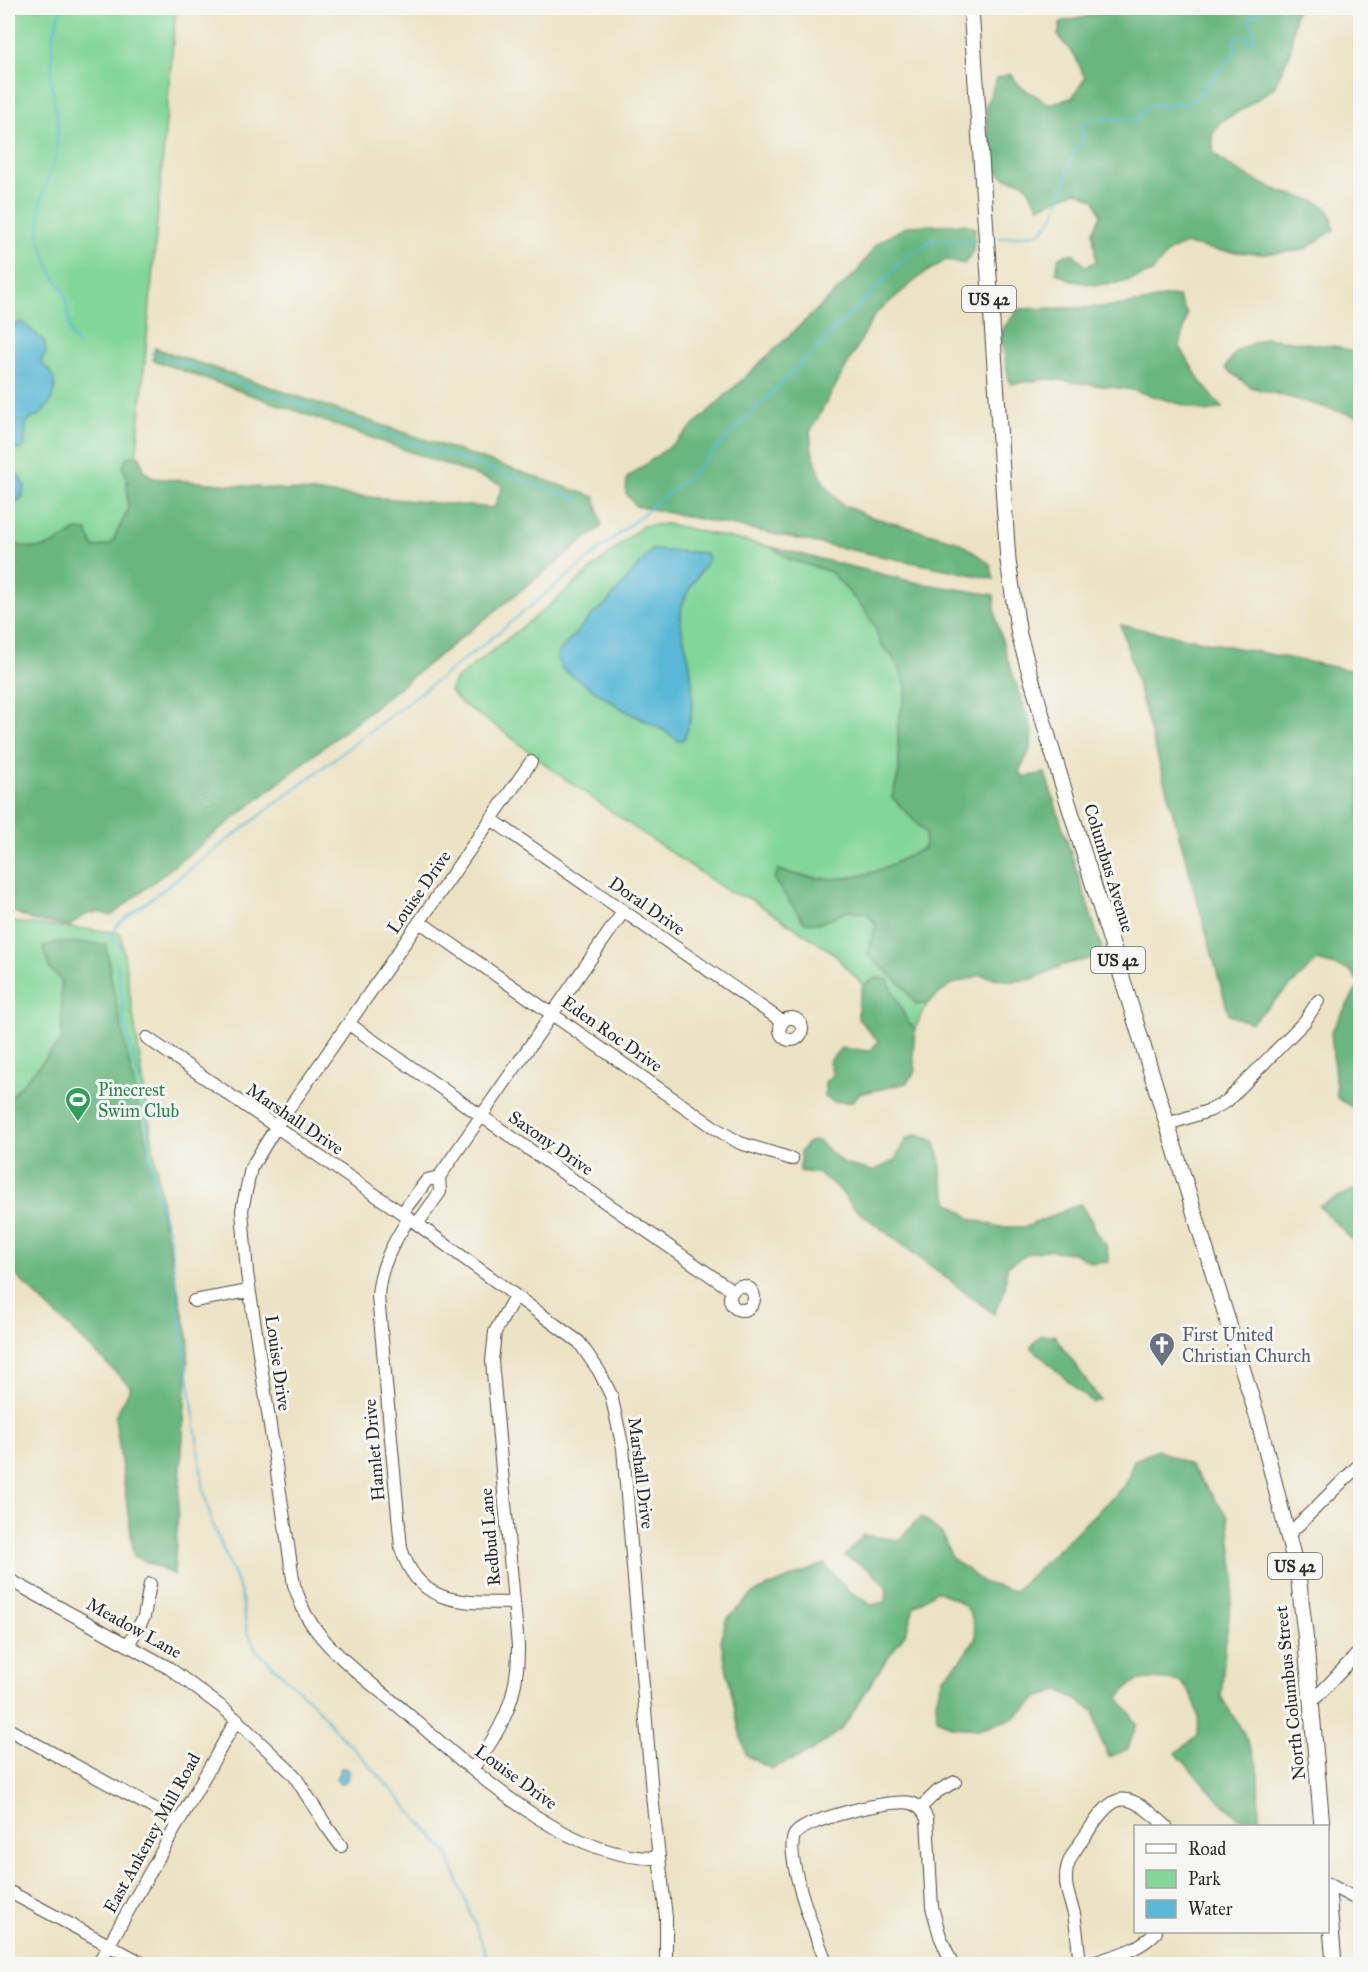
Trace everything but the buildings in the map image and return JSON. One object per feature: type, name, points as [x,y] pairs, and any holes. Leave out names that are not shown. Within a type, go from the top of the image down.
[{"type":"main road","name":"Columbus Avenue","points":[[971,8],[1003,504],[1018,634],[1227,1314]]},
{"type":"main road","name":"North Columbus Street","points":[[1227,1314],[1259,1422],[1298,1575],[1322,1825]]},
{"type":"main road","points":[[1329,1903],[1334,1965]]},
{"type":"street","name":"Louise Drive","points":[[531,762],[276,1127],[251,1168],[242,1210],[249,1291],[294,1585],[306,1614],[324,1640],[472,1769],[522,1808],[564,1832],[627,1855],[659,1858]]},
{"type":"street","name":"Doral Drive","points":[[491,819],[783,1022]]},
{"type":"street","name":"Hamlet Drive","points":[[409,1218],[440,1192],[439,1177],[623,912]]},
{"type":"street","name":"Eden Roc Drive","points":[[420,922],[733,1139],[759,1150],[792,1159]]},
{"type":"street","points":[[1168,1124],[1211,1110],[1227,1101],[1305,1021],[1318,1001]]},
{"type":"street","name":"Saxony Drive","points":[[349,1024],[733,1291]]},
{"type":"street","name":"Marshall Drive","points":[[147,1038],[409,1218],[579,1342],[605,1382],[620,1428],[632,1538],[666,1917],[666,1965]]},
{"type":"street","name":"Hamlet Drive","points":[[439,1177],[427,1180],[386,1258],[378,1296],[401,1548],[416,1578],[439,1596],[459,1601],[514,1603]]},
{"type":"street","points":[[194,1301],[249,1291]]},
{"type":"street","name":"Redbud Lane","points":[[472,1769],[499,1731],[514,1693],[518,1657],[492,1347],[498,1324],[515,1296]]},
{"type":"street","points":[[1288,1535],[1360,1464]]},
{"type":"street","name":"Meadow Lane","points":[[8,1579],[128,1645],[193,1684],[237,1719],[294,1774],[341,1846]]},
{"type":"street","points":[[128,1645],[144,1617],[150,1584]]},
{"type":"street","points":[[1311,1703],[1360,1650]]},
{"type":"street","name":"East Ankeney Mill Road","points":[[98,1965],[237,1719]]},
{"type":"street","points":[[8,1729],[179,1822]]},
{"type":"street","points":[[920,1808],[938,1791],[955,1782]]},
{"type":"street","points":[[1080,1965],[1073,1913],[1066,1885],[1071,1857],[1103,1809],[1118,1800],[1135,1801],[1143,1805],[1164,1825]]},
{"type":"street","points":[[827,1965],[798,1883],[794,1864],[794,1837],[800,1828],[862,1808],[908,1802],[920,1808],[928,1823],[932,1907],[940,1936],[952,1965]]},
{"type":"street","points":[[1329,1885],[1360,1901]]},
{"type":"street","points":[[8,1891],[144,1965]]},
{"type":"street","points":[[1089,1965],[1134,1950],[1155,1933]]},
{"type":"green space","points":[[8,8],[176,8],[126,575],[8,564]]},
{"type":"green space","points":[[1119,8],[1181,10],[1300,8],[1295,13],[1290,53],[1274,87],[1220,122],[1212,136],[1214,154],[1261,183],[1319,203],[1331,215],[1334,230],[1304,250],[1264,254],[1219,251],[1186,244],[1169,251],[1152,272],[1124,282],[1097,285],[1072,281],[1056,272],[1059,257],[1073,253],[1086,267],[1096,261],[1093,232],[1101,215],[1095,200],[1077,191],[1039,207],[1024,182],[1008,179],[990,166],[986,106],[997,78],[1010,74],[1021,87],[1049,104],[1072,98],[1085,78],[1075,56],[1058,36],[1061,22]]},
{"type":"green space","points":[[1353,8],[1360,8],[1360,55],[1355,50],[1358,17]]},
{"type":"green space","points":[[965,224],[975,228],[973,252],[964,264],[946,260],[923,274],[876,313],[810,432],[812,451],[823,482],[841,504],[868,516],[959,542],[990,564],[994,579],[636,506],[626,493],[627,478],[677,441],[858,271],[876,244],[907,226]]},
{"type":"green space","points":[[1167,296],[1178,297],[1187,314],[1180,347],[1200,381],[1222,408],[1207,412],[1133,390],[1049,379],[1010,384],[1000,332],[1019,309],[1112,306]]},
{"type":"green space","points":[[1265,338],[1339,347],[1360,355],[1360,417],[1251,387],[1225,368],[1237,350]]},
{"type":"green space","points":[[155,348],[595,497],[602,526],[111,916],[99,913],[89,914],[70,926],[32,920],[8,909],[8,550],[16,545],[42,548],[61,540],[76,530],[87,531],[94,548],[111,544],[128,510],[127,479],[123,467],[127,457],[140,456],[144,470],[153,478],[494,508],[503,485],[153,360]]},
{"type":"green space","points":[[667,524],[771,547],[789,559],[831,572],[863,608],[874,624],[881,645],[891,654],[899,667],[907,688],[898,725],[899,773],[892,797],[926,833],[924,848],[880,870],[851,878],[826,879],[778,870],[820,923],[848,910],[867,913],[876,925],[868,955],[904,987],[916,1004],[927,1004],[915,1028],[908,1023],[899,1003],[877,978],[863,985],[831,951],[749,898],[729,892],[632,826],[554,771],[499,728],[462,704],[450,691],[455,680],[545,609],[642,526]],"holes":[[[652,550],[705,553],[704,567],[691,585],[681,607],[681,627],[690,664],[678,741],[665,731],[624,710],[557,654],[593,614],[606,604]]]},
{"type":"green space","points":[[771,547],[918,583],[994,595],[996,619],[1032,730],[1031,747],[1019,773],[1026,777],[1045,773],[1102,949],[1088,959],[1063,965],[1030,980],[1010,981],[980,975],[950,985],[927,1004],[916,1004],[904,987],[868,955],[876,925],[867,913],[848,911],[820,923],[804,922],[774,880],[778,870],[801,876],[851,878],[887,867],[924,848],[926,833],[892,797],[899,773],[898,725],[907,688],[899,667],[881,645],[874,624],[863,608],[831,572],[789,559]]},
{"type":"green space","points":[[1121,625],[1360,672],[1360,984],[1350,970],[1317,961],[1251,1023],[1229,1015]]},
{"type":"green space","name":"Pinecrest Swim Club","points":[[8,922],[116,932],[121,935],[165,1225],[8,1252]]},
{"type":"green space","points":[[57,942],[106,944],[111,978],[189,1341],[174,1575],[134,1556],[115,1417],[131,1387],[8,1268],[8,1100],[62,1040],[61,980],[49,968],[43,947]]},
{"type":"green space","points":[[877,978],[888,980],[908,1023],[915,1028],[913,1054],[916,1071],[906,1083],[859,1094],[852,1102],[834,1102],[825,1097],[825,1082],[833,1075],[829,1062],[841,1048],[871,1051],[878,1041],[858,1018],[858,1005],[863,985]]},
{"type":"green space","points":[[1360,984],[1360,1112],[1337,1098],[1331,1032]]},
{"type":"green space","points":[[918,1134],[934,1141],[949,1202],[972,1219],[999,1227],[1026,1227],[1080,1204],[1091,1220],[1095,1232],[1106,1245],[1109,1262],[1092,1263],[1074,1253],[1045,1250],[1028,1254],[1007,1266],[1005,1289],[994,1314],[854,1208],[839,1189],[820,1174],[800,1171],[800,1152],[808,1142],[818,1141],[844,1164],[873,1171],[894,1161],[906,1139]]},
{"type":"green space","points":[[1360,1187],[1360,1248],[1319,1206]]},
{"type":"green space","points":[[1041,1335],[1054,1335],[1100,1400],[1092,1403],[1031,1347]]},
{"type":"green space","points":[[1158,1450],[1190,1465],[1228,1517],[1235,1576],[1226,1637],[1221,1697],[1243,1732],[1258,1766],[1259,1825],[1239,1818],[1213,1794],[1176,1753],[1198,1735],[1196,1706],[1191,1694],[1181,1682],[1146,1679],[1132,1684],[1125,1690],[1119,1698],[1137,1724],[1128,1749],[1109,1757],[1100,1738],[1094,1711],[1060,1690],[1040,1697],[1014,1718],[979,1729],[953,1727],[937,1719],[936,1700],[943,1678],[962,1659],[976,1637],[972,1618],[965,1606],[936,1591],[914,1607],[906,1633],[842,1729],[812,1751],[771,1769],[746,1755],[721,1641],[726,1620],[754,1593],[824,1564],[849,1591],[872,1605],[885,1602],[887,1588],[869,1569],[845,1556],[863,1535],[900,1540],[922,1517],[942,1534],[952,1558],[984,1583],[1015,1591],[1126,1484],[1134,1460]]},
{"type":"water","points":[[22,322],[44,341],[46,353],[41,360],[52,375],[55,388],[47,406],[40,414],[26,423],[25,445],[21,450],[15,449],[8,434],[8,370],[11,366],[12,354],[8,348],[8,327]]},
{"type":"water","points":[[8,460],[25,486],[22,498],[14,503],[8,501]]},
{"type":"water","points":[[652,550],[705,553],[709,558],[687,593],[682,606],[682,629],[693,696],[688,728],[684,739],[678,741],[665,731],[624,710],[562,669],[557,660],[557,654],[593,614],[606,604]]},
{"type":"water","points":[[341,1768],[347,1769],[349,1773],[346,1781],[341,1785],[336,1779]]},
{"type":"waterway","points":[[61,8],[53,36],[51,80],[58,124],[56,156],[41,199],[39,238],[52,273],[65,294],[71,335],[78,345]]},
{"type":"waterway","points":[[1000,238],[1038,233],[1052,219],[1061,198],[1073,153],[1085,136],[1080,128],[1087,121],[1118,119],[1136,122],[1145,109],[1151,105],[1167,106],[1173,102],[1185,105],[1194,99],[1237,51],[1234,42],[1237,36],[1252,41],[1255,37],[1250,20],[1255,14],[1267,8]]},
{"type":"waterway","points":[[121,947],[111,938],[118,924],[483,645],[687,478],[910,254],[933,240],[977,241]]},
{"type":"waterway","points":[[151,353],[580,500]]},
{"type":"waterway","points":[[117,964],[125,1027],[139,1077],[148,1122],[149,1156],[158,1198],[169,1233],[204,1491],[211,1520],[241,1593],[247,1631],[257,1651],[313,1703],[447,1852],[490,1964]]},
{"type":"place","name":"Pinecrest Swim Club","points":[[78,1123]]},
{"type":"place","name":"First United Christian Church","points":[[1162,1368]]}]
